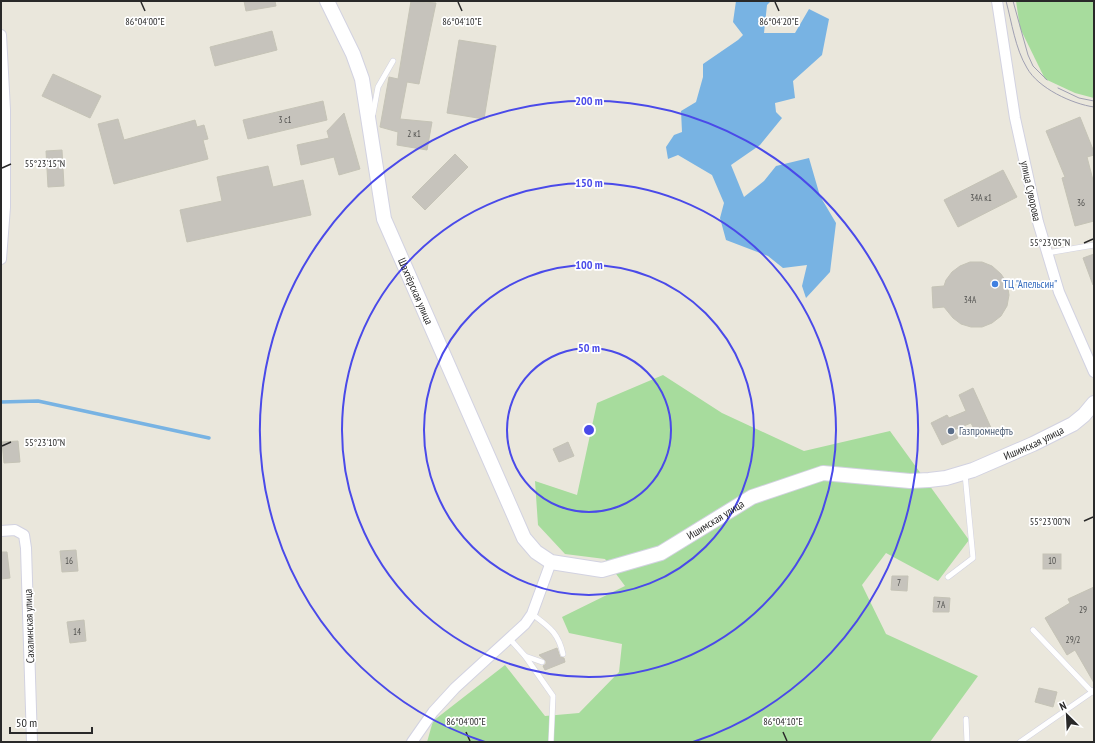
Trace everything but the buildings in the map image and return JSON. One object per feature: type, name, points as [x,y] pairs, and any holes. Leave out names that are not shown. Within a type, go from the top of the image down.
[{"type":"main road","name":"Шахтёрская улица","points":[[327,1],[362,79],[384,219],[524,538],[536,552],[551,562]]},
{"type":"main road","name":"Ишимская улица","points":[[551,562],[602,570],[661,553],[752,497],[823,473],[910,481],[929,480],[965,473],[1033,444],[1073,424],[1084,415],[1094,403]]},
{"type":"main road","points":[[1073,424],[1094,422]]},
{"type":"street","name":"улица Суворова","points":[[997,1],[1015,118],[1038,222],[1059,292],[1094,372]]},
{"type":"street","points":[[1,35],[5,118],[6,207],[2,226],[1,259]]},
{"type":"street","name":"Сахалинская улица","points":[[1,532],[15,530],[24,535],[26,548],[32,742]]},
{"type":"street","points":[[412,742],[433,712],[455,688],[525,624],[532,614],[551,562]]},
{"type":"lane","points":[[370,129],[378,87],[393,61]]},
{"type":"lane","points":[[1047,254],[1094,245]]},
{"type":"lane","points":[[948,577],[973,558],[965,473]]},
{"type":"lane","points":[[532,614],[554,631],[563,654]]},
{"type":"lane","points":[[1020,742],[1093,691],[1033,630]]},
{"type":"lane","points":[[509,638],[525,656],[553,696],[551,742]]},
{"type":"lane","points":[[525,656],[542,662]]},
{"type":"lane","points":[[966,719],[967,742]]},
{"type":"green space","points":[[1016,1],[1094,1],[1094,98],[1075,93],[1045,79],[1020,28]]},
{"type":"green space","points":[[663,375],[722,413],[804,451],[890,431],[969,540],[938,581],[886,553],[862,585],[886,634],[978,676],[930,742],[427,742],[433,721],[505,665],[545,716],[579,713],[619,672],[622,644],[569,633],[562,617],[625,586],[605,559],[565,554],[538,525],[535,481],[577,495],[597,403]]},
{"type":"water","points":[[736,1],[771,1],[767,5],[764,33],[795,33],[809,9],[829,19],[822,55],[793,81],[795,98],[775,103],[776,112],[782,118],[760,145],[731,165],[744,197],[764,181],[776,166],[809,158],[820,196],[836,223],[830,272],[806,298],[802,286],[807,265],[783,268],[768,256],[726,240],[720,218],[724,203],[712,175],[678,155],[668,159],[666,147],[674,135],[682,132],[681,111],[696,102],[703,77],[703,64],[743,35],[733,22]]},
{"type":"waterway","points":[[1,402],[38,401],[209,438]]},
{"type":"tram line","points":[[1006,1],[1014,35],[1023,60],[1032,75],[1056,94],[1066,99],[1094,107]]},
{"type":"tram line","points":[[1013,1],[1028,55],[1033,66],[1047,80]]},
{"type":"tram line","points":[[1058,88],[1079,98],[1094,101]]},
{"type":"place","name":"ТЦ \"Апельсин\"","points":[[995,284]]},
{"type":"place","name":"Газпромнефть","points":[[951,431]]}]
